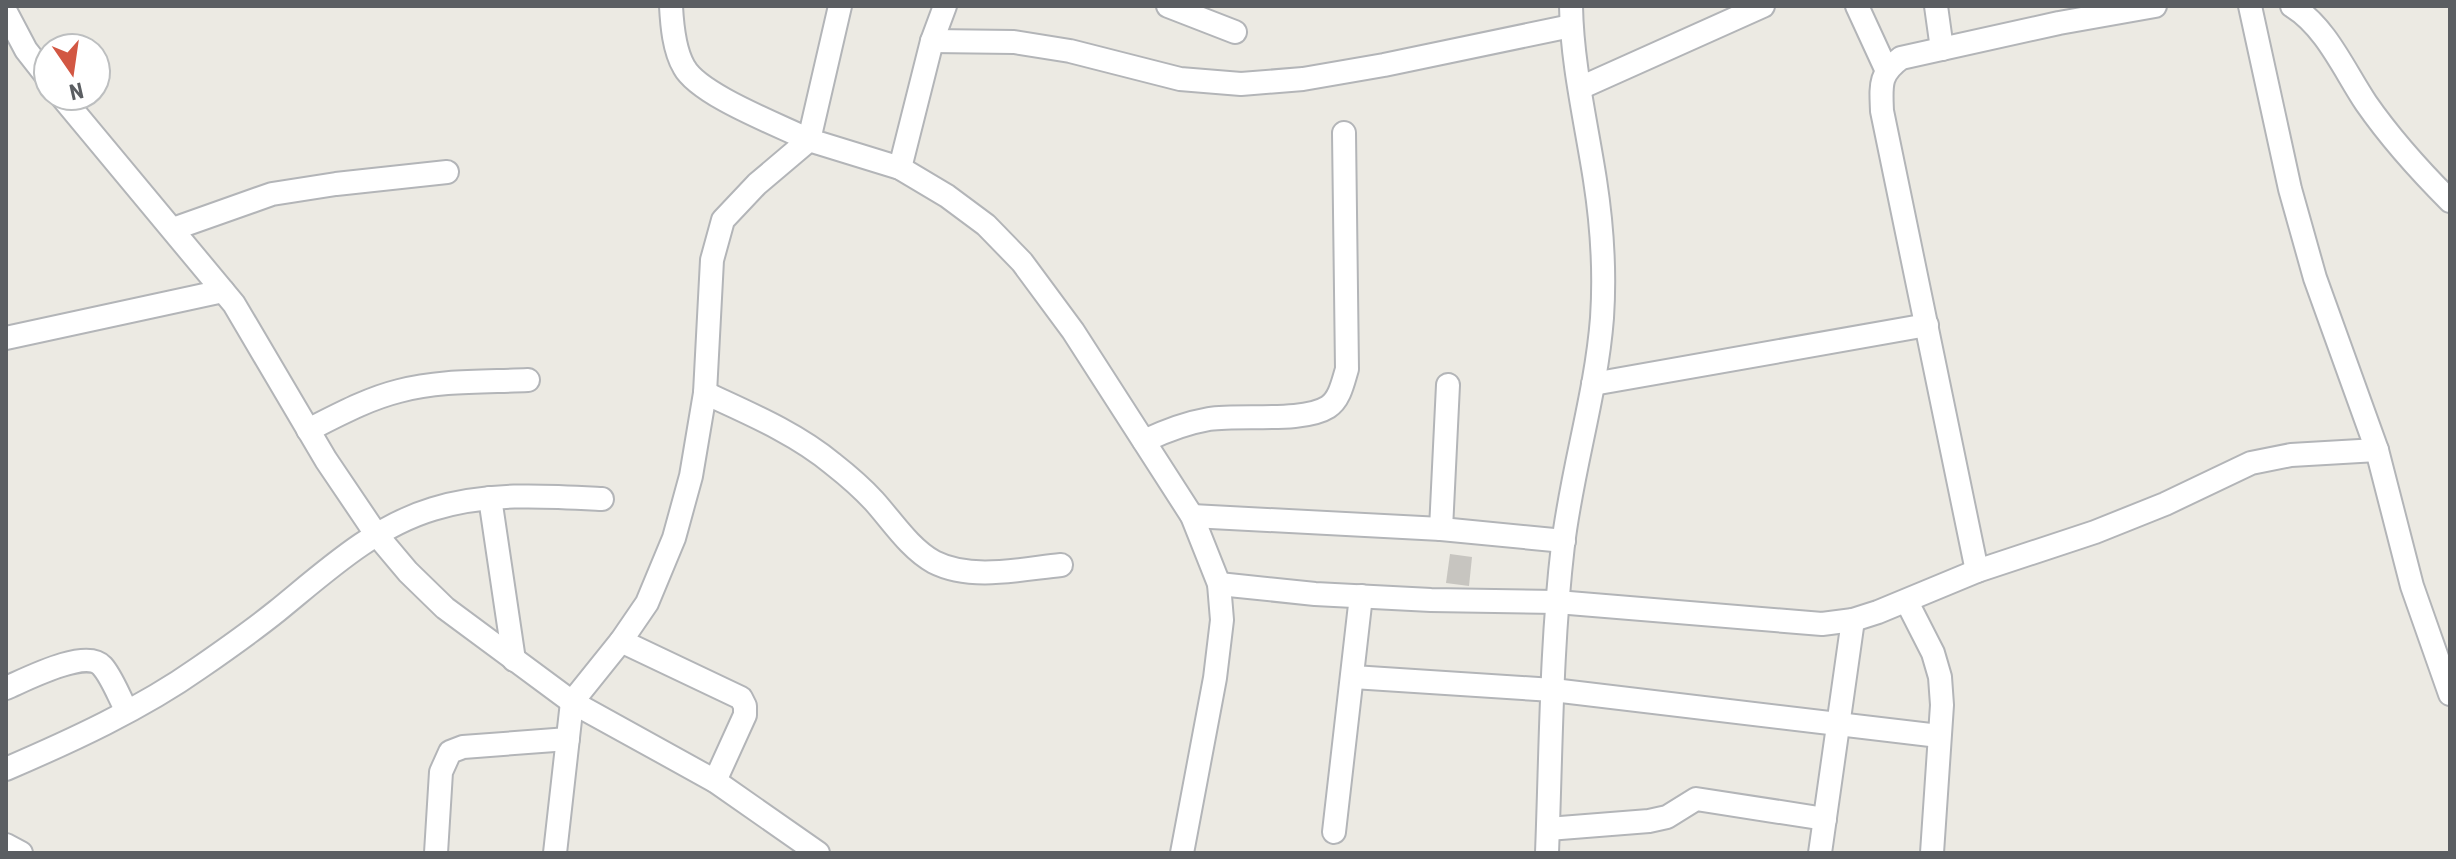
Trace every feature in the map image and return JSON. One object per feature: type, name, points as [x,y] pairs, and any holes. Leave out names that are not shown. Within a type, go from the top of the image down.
[{"type":"street","points":[[671,6],[672,29],[684,68],[707,90],[809,140],[900,168],[947,196],[986,225],[1022,262],[1073,331],[1192,516],[1219,584],[1222,620],[1215,678],[1182,853]]},
{"type":"street","points":[[555,853],[572,702],[647,603],[674,538],[691,476],[705,393],[712,260],[723,220],[757,184],[809,140],[840,6]]},
{"type":"street","points":[[900,168],[932,41],[945,6]]},
{"type":"street","points":[[1168,6],[1235,32]]},
{"type":"street","points":[[1580,88],[1763,6]]},
{"type":"street","points":[[1857,6],[1886,69]]},
{"type":"street","points":[[1936,6],[1942,49]]},
{"type":"street","points":[[1977,571],[1882,111],[1881,87],[1886,69],[1901,58],[2059,23],[2155,6]]},
{"type":"street","points":[[2250,6],[2290,189],[2315,278],[2377,450],[2412,586],[2450,694]]},
{"type":"street","points":[[2292,6],[2307,15],[2410,161],[2450,201]]},
{"type":"street","points":[[6,12],[32,58]]},
{"type":"street","points":[[932,41],[1014,42],[1070,51],[1180,79],[1241,84],[1303,79],[1371,67],[1571,16],[1596,184],[1602,257],[1602,318],[1564,541],[1557,602],[1547,853]]},
{"type":"street","points":[[73,112],[223,291],[376,534],[408,572],[445,608],[572,702],[715,781],[818,853]]},
{"type":"street","points":[[1144,441],[1173,427],[1210,419],[1301,416],[1329,407],[1341,392],[1347,369],[1344,133]]},
{"type":"street","points":[[173,229],[272,194],[447,172]]},
{"type":"street","points":[[6,338],[223,291]]},
{"type":"street","points":[[1593,384],[1927,325]]},
{"type":"street","points":[[308,430],[355,406],[399,391],[442,383],[528,380]]},
{"type":"street","points":[[1441,529],[1448,385]]},
{"type":"street","points":[[705,393],[792,436],[832,462],[871,498],[912,545],[934,562],[956,569],[992,572],[1061,565]]},
{"type":"street","points":[[1219,584],[1361,596],[1557,602],[1822,624],[1853,620],[1907,602],[1977,571],[2095,532],[2165,504],[2251,463],[2291,455],[2377,450]]},
{"type":"street","points":[[6,769],[127,711],[195,671],[260,625],[376,534],[433,509],[490,498],[550,496],[602,499]]},
{"type":"street","points":[[490,498],[514,660]]},
{"type":"street","points":[[1192,516],[1441,529],[1564,541]]},
{"type":"street","points":[[1334,832],[1361,596]]},
{"type":"street","points":[[1907,602],[1933,653],[1940,677],[1942,705],[1932,853]]},
{"type":"street","points":[[1820,853],[1853,620]]},
{"type":"street","points":[[621,641],[741,698],[745,715],[715,781]]},
{"type":"street","points":[[6,688],[77,660],[92,659],[101,665],[127,711]]},
{"type":"street","points":[[1353,677],[1553,690],[1939,736]]},
{"type":"street","points":[[436,853],[441,772],[450,752],[463,747],[568,739]]},
{"type":"street","points":[[1548,829],[1649,821],[1667,817],[1696,799],[1825,819]]},
{"type":"street","points":[[6,845],[21,853]]},
{"type":"building","points":[[1450,554],[1472,557],[1469,586],[1446,583]]}]
